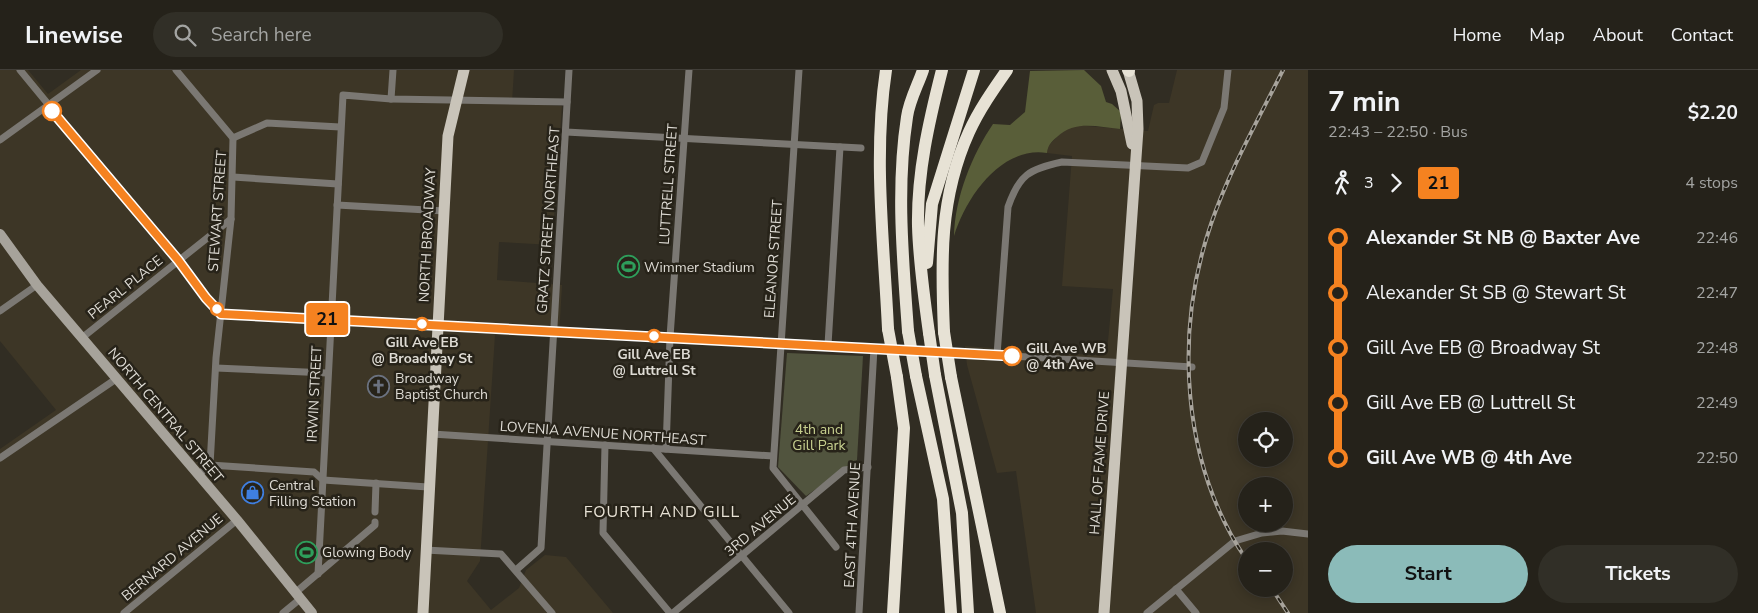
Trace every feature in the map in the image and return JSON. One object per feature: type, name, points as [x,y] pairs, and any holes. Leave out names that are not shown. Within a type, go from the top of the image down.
[{"type":"highway","points":[[886,70],[882,101],[879,176],[888,329],[897,377],[903,444],[893,613]]},
{"type":"highway","points":[[913,70],[902,163],[901,223],[908,331],[943,499],[951,613]]},
{"type":"highway","points":[[907,115],[923,70]]},
{"type":"highway","points":[[942,70],[929,119],[921,178],[918,224],[922,282],[935,375],[962,513],[968,613]]},
{"type":"highway","points":[[926,310],[932,204],[974,70]]},
{"type":"highway","points":[[1000,613],[951,377],[944,332],[941,268],[943,223],[956,162],[969,131],[1007,70]]},
{"type":"main road","name":"NORTH BROADWAY","points":[[423,608],[436,325],[445,211],[448,136],[455,100],[464,70]]},
{"type":"main road","name":"HALL OF FAME DRIVE","points":[[1112,70],[1121,91],[1129,121],[1135,165]]},
{"type":"main road","name":"HALL OF FAME DRIVE","points":[[1104,613],[1135,165],[1137,101],[1128,70]]},
{"type":"main road","name":"NORTH CENTRAL STREET","points":[[0,234],[38,285],[237,520],[312,613]]},
{"type":"street","points":[[20,70],[221,314],[828,345],[1192,367]]},
{"type":"street","points":[[0,140],[97,70]]},
{"type":"street","name":"STEWART STREET","points":[[176,70],[233,138],[231,220],[216,368],[210,465]]},
{"type":"street","points":[[393,70],[392,99],[567,102]]},
{"type":"street","name":"GRATZ STREET NORTHEAST","points":[[516,570],[541,548],[569,70]]},
{"type":"street","name":"LUTTRELL STREET","points":[[666,449],[670,337],[689,70]]},
{"type":"street","name":"ELEANOR STREET","points":[[799,70],[773,468],[836,547]]},
{"type":"street","points":[[997,355],[1008,207],[1015,188],[1025,174],[1041,166],[1069,162],[1188,168],[1197,166],[1202,162],[1224,108],[1228,70]]},
{"type":"street","name":"IRWIN STREET","points":[[318,574],[343,95],[392,99]]},
{"type":"street","points":[[233,138],[267,123],[340,127]]},
{"type":"street","points":[[566,132],[793,146],[861,148]]},
{"type":"street","points":[[828,345],[840,147]]},
{"type":"street","points":[[233,177],[338,184]]},
{"type":"street","points":[[337,205],[445,211]]},
{"type":"street","name":"PEARL PLACE","points":[[83,337],[231,220]]},
{"type":"street","points":[[0,311],[38,285]]},
{"type":"street","name":"EAST 4TH AVENUE","points":[[859,613],[874,348]]},
{"type":"street","points":[[216,368],[328,373]]},
{"type":"street","points":[[0,458],[116,379]]},
{"type":"street","name":"LOVENIA AVENUE NORTHEAST","points":[[432,434],[773,456]]},
{"type":"street","points":[[605,445],[602,533],[672,613]]},
{"type":"street","points":[[653,448],[788,613]]},
{"type":"street","points":[[198,475],[210,465],[314,472],[323,480],[428,487]]},
{"type":"street","name":"3RD AVENUE","points":[[672,613],[844,470],[868,467]]},
{"type":"street","points":[[375,512],[376,484]]},
{"type":"street","name":"BERNARD AVENUE","points":[[124,613],[237,520]]},
{"type":"street","points":[[283,613],[318,574],[375,526],[375,522]]},
{"type":"street","points":[[1147,613],[1235,541],[1262,533],[1282,531],[1308,534]]},
{"type":"street","points":[[425,550],[502,554],[552,613]]},
{"type":"street","points":[[1176,589],[1196,613]]},
{"type":"street","points":[[423,608],[431,613]]},
{"type":"shaded area","points":[[0,70],[28,70],[48,94],[81,70],[514,70],[512,103],[562,106],[552,245],[499,242],[497,280],[562,285],[559,338],[495,335],[480,561],[467,581],[491,610],[519,588],[526,570],[545,555],[566,557],[613,613],[0,613],[0,449],[56,410],[0,341]]},
{"type":"shaded area","points":[[1177,70],[1308,70],[1308,613],[1036,613],[1016,471],[997,473],[967,365],[965,346],[1091,355],[1104,354],[1107,351],[1113,289],[1062,286],[1072,156],[1047,153],[1048,146],[1064,130],[1075,125],[1148,131],[1154,105],[1169,103]]},
{"type":"green space","points":[[1084,70],[1101,86],[1106,102],[1112,104],[1121,112],[1120,129],[1095,126],[1071,128],[1053,140],[1047,153],[1030,153],[1015,158],[1001,166],[988,177],[977,191],[967,206],[954,236],[961,192],[978,149],[993,124],[1010,125],[1025,112],[1030,71]]},
{"type":"green space","name":"4th and Gill Park","points":[[787,353],[863,356],[857,460],[806,496],[778,467]]},
{"type":"railway","points":[[1238,545],[1224,521],[1208,481],[1197,439],[1190,396],[1189,352],[1192,308],[1199,265],[1218,204],[1244,146],[1283,70]]},
{"type":"railway","points":[[1277,597],[1288,613]]},
{"type":"bus line","name":"21","points":[[52,111],[178,260],[206,298],[221,314],[1012,356]]},
{"type":"place","name":"Wimmer Stadium","points":[[628,267]]},
{"type":"place","name":"Gill Ave EB @ Broadway St","points":[[422,324]]},
{"type":"place","name":"Gill Ave EB @ Luttrell St","points":[[654,336]]},
{"type":"place","name":"Gill Ave WB @ 4th Ave","points":[[1012,356]]},
{"type":"place","name":"Broadway Baptist Church","points":[[379,386]]},
{"type":"place","name":"Central Filling Station","points":[[253,493]]},
{"type":"place","name":"Glowing Body","points":[[306,552]]},
{"type":"district","name":"FOURTH AND GILL","points":[[662,511]]}]
